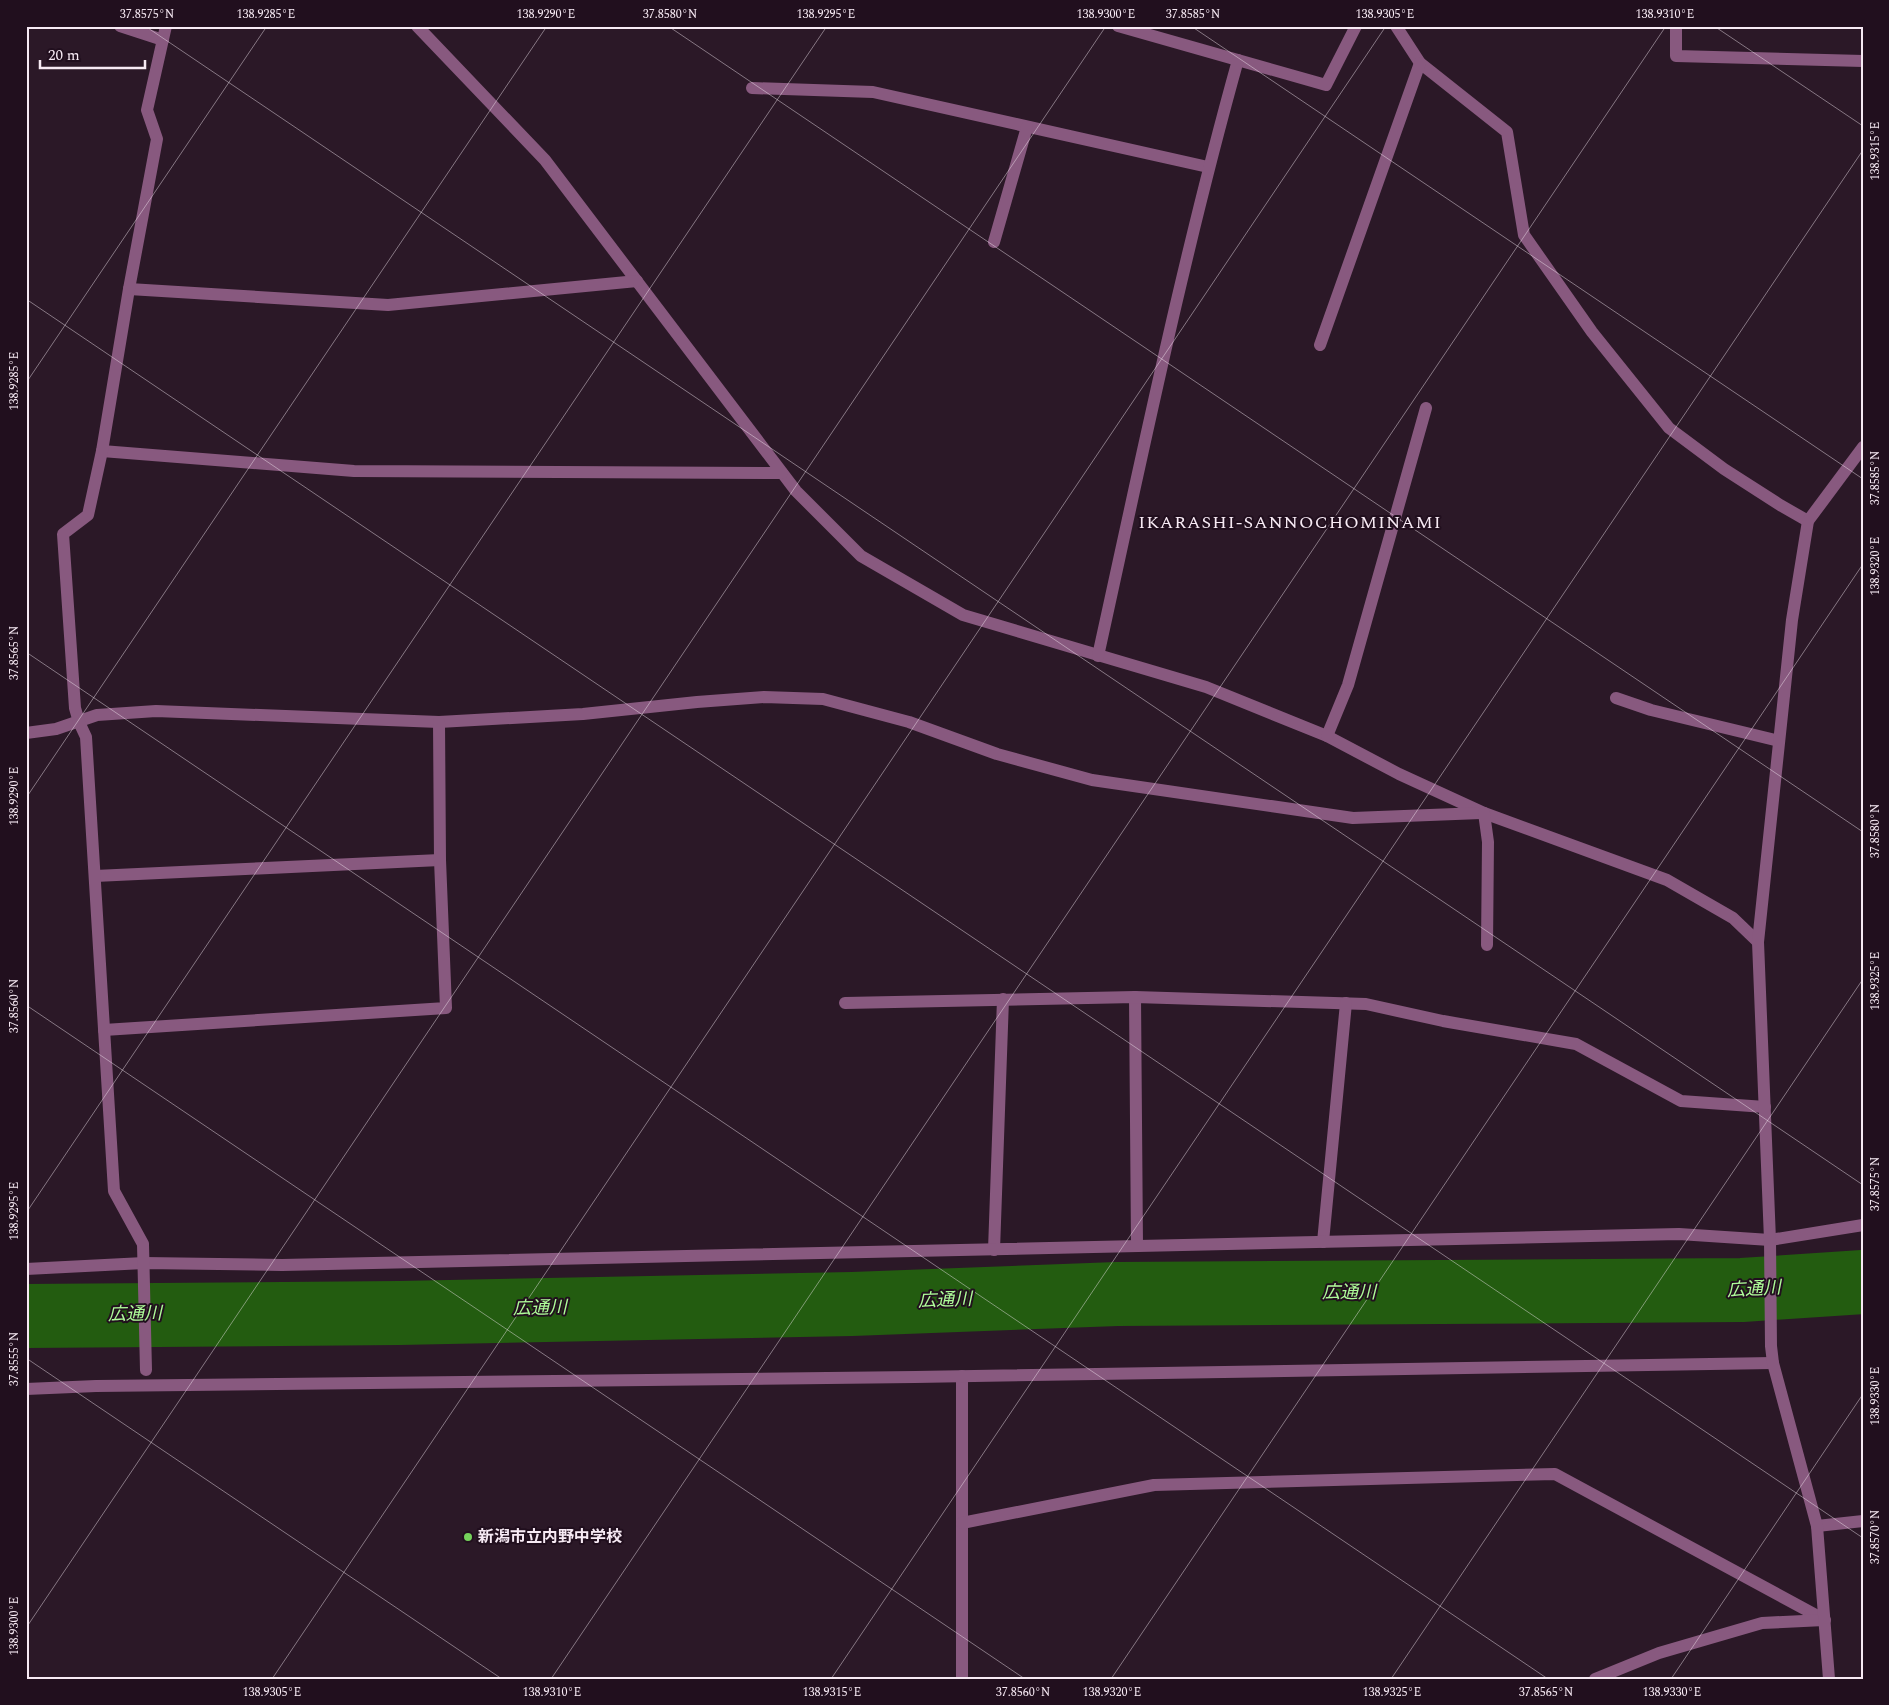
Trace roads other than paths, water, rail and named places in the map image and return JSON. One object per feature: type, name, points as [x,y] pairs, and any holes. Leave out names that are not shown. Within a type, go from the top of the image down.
[{"type":"street","points":[[120,26],[164,40]]},
{"type":"street","points":[[146,1370],[142,1244],[114,1191],[86,737],[75,708],[63,534],[88,515],[102,451],[156,139],[147,110],[166,26]]},
{"type":"street","points":[[417,26],[545,160],[796,491],[861,556],[963,615],[1206,688],[1327,736],[1399,774],[1484,813],[1667,880],[1733,918],[1758,942]]},
{"type":"street","points":[[1118,26],[1326,85],[1356,26]]},
{"type":"street","points":[[1396,26],[1420,63],[1507,132],[1524,235],[1592,332],[1669,428],[1724,469],[1808,521]]},
{"type":"street","points":[[1676,26],[1676,56],[1863,61]]},
{"type":"street","points":[[1098,656],[1175,306],[1208,167],[1238,60]]},
{"type":"street","points":[[1320,345],[1420,63]]},
{"type":"street","points":[[752,88],[873,92],[1208,167]]},
{"type":"street","points":[[994,242],[1027,127]]},
{"type":"street","points":[[129,289],[388,305],[637,281]]},
{"type":"street","points":[[1327,736],[1348,685],[1426,408]]},
{"type":"street","points":[[1830,1679],[1817,1526],[1773,1363],[1771,1346],[1770,1240],[1758,942],[1792,620],[1808,521],[1863,447]]},
{"type":"street","points":[[102,451],[354,471],[782,473]]},
{"type":"street","points":[[26,733],[56,729],[97,715],[156,711],[439,722],[583,714],[764,697],[823,699],[909,722],[997,754],[1092,780],[1354,818],[1484,813]]},
{"type":"street","points":[[1616,698],[1651,710],[1779,741]]},
{"type":"street","points":[[104,1030],[446,1008],[440,860],[439,722]]},
{"type":"street","points":[[1484,813],[1488,842],[1486,946]]},
{"type":"street","points":[[95,876],[440,860]]},
{"type":"street","points":[[845,1003],[1135,997],[1366,1004],[1444,1021],[1576,1044],[1681,1102],[1765,1106]]},
{"type":"street","points":[[1135,997],[1137,1246]]},
{"type":"street","points":[[994,1250],[1003,999]]},
{"type":"street","points":[[1323,1242],[1346,1003]]},
{"type":"street","points":[[26,1269],[1679,1234],[1770,1240],[1863,1226]]},
{"type":"street","points":[[26,1388],[1773,1363]]},
{"type":"street","points":[[962,1376],[962,1679]]},
{"type":"street","points":[[962,1523],[1154,1485],[1555,1474],[1825,1620]]},
{"type":"street","points":[[1817,1526],[1863,1521]]},
{"type":"street","points":[[1595,1679],[1659,1653],[1762,1623],[1825,1620]]},
{"type":"waterway","name":"広通川","points":[[26,1316],[399,1313],[852,1304],[1117,1294],[1742,1290],[1863,1282]]},
{"type":"place","name":"新潟市立内野中学校","points":[[468,1537]]},
{"type":"district","name":"IKARASHI-SANNOCHOMINAMI","points":[[1290,522]]}]
